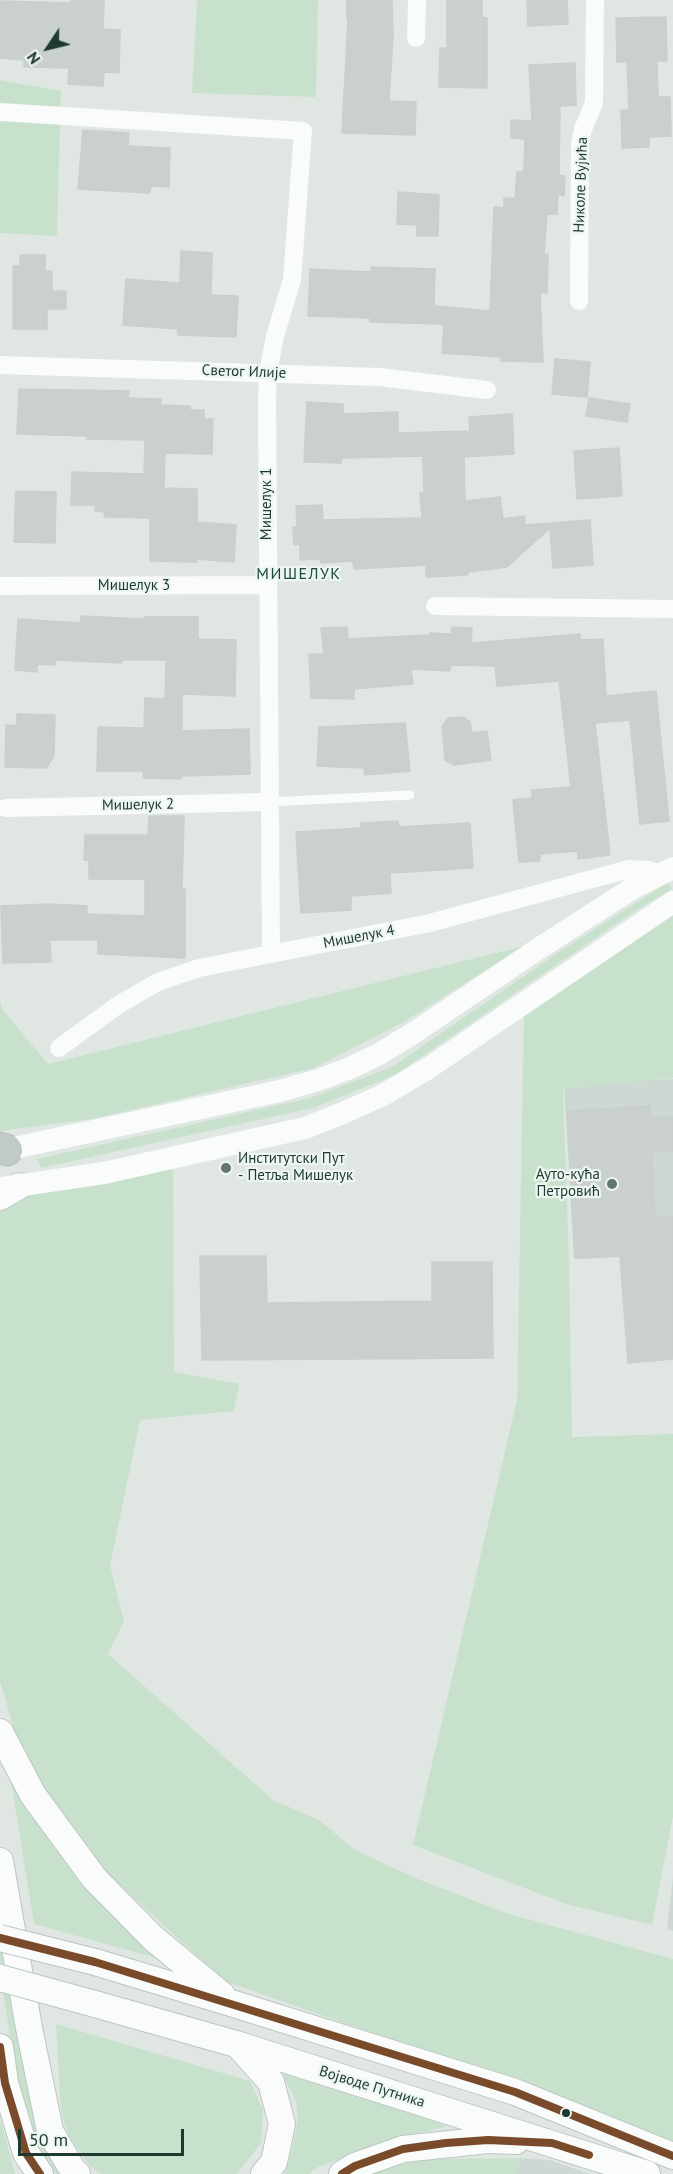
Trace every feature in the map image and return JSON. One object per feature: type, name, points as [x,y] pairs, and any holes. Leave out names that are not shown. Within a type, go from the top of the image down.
[{"type":"main road","points":[[0,1732],[33,1795],[94,1878],[153,1938],[231,2003]]},
{"type":"main road","points":[[0,1861],[29,2028],[50,2131],[77,2174]]},
{"type":"main road","points":[[0,1938],[95,1962],[515,2092],[673,2156]]},
{"type":"main road","name":"Војводе Путника","points":[[0,1978],[236,2044],[647,2174]]},
{"type":"main road","points":[[236,2044],[271,2082],[282,2124],[274,2162],[264,2174]]},
{"type":"main road","points":[[0,2047],[5,2083],[26,2153],[40,2174]]},
{"type":"main road","points":[[342,2174],[355,2166],[403,2149],[488,2140],[552,2143]]},
{"type":"street","points":[[416,38],[417,0]]},
{"type":"street","name":"Николе Вујића","points":[[579,301],[580,143],[594,103],[595,0]]},
{"type":"street","name":"Мишелук 1","points":[[0,112],[303,131],[292,280],[275,336],[268,372],[271,953]]},
{"type":"street","name":"Светог Илије","points":[[0,365],[379,377],[487,390]]},
{"type":"street","name":"Мишелук 3","points":[[0,586],[268,585]]},
{"type":"street","points":[[435,606],[673,609]]},
{"type":"street","name":"Мишелук 2","points":[[6,808],[269,802]]},
{"type":"street","name":"Мишелук 4","points":[[59,1047],[118,1005],[158,982],[199,968],[430,923],[629,869],[667,871]]},
{"type":"street","points":[[2,1150],[280,1091],[348,1069],[412,1034],[633,888],[667,871]]},
{"type":"street","points":[[6,1190],[104,1173],[304,1128],[343,1113],[382,1095],[427,1069],[673,902]]},
{"type":"lane","points":[[269,802],[410,795]]},
{"type":"shaded area","name":"Ауто-кућа Петровић","points":[[673,1079],[673,1255],[574,1259],[564,1084]]},
{"type":"shaded area","points":[[673,1876],[673,1931],[667,1929]]},
{"type":"shaded area","points":[[520,2158],[549,2160],[590,2174],[514,2174]]},
{"type":"green space","points":[[197,0],[318,0],[316,97],[192,93]]},
{"type":"green space","points":[[0,80],[61,91],[57,236],[0,233]]},
{"type":"green space","points":[[667,883],[672,889],[638,909],[395,1075],[313,1108],[41,1168],[37,1159],[310,1098],[392,1067],[556,954]]},
{"type":"green space","points":[[673,909],[673,1078],[563,1089],[572,1437],[673,1434],[673,1816],[652,1925],[566,1904],[413,1845],[517,1400],[524,1014]]},
{"type":"green space","points":[[524,946],[402,1023],[314,1068],[92,1119],[0,1131],[0,1001],[2,1009],[48,1064]]},
{"type":"green space","points":[[173,1169],[174,1372],[239,1384],[234,1411],[140,1420],[110,1566],[124,1622],[108,1654],[273,1800],[319,1820],[355,1850],[415,1878],[509,1914],[673,1959],[673,2149],[521,2085],[227,1982],[106,1871],[45,1790],[15,1733],[0,1681],[0,1203],[23,1193]]},
{"type":"green space","points":[[10,1775],[163,1960],[34,1924]]},
{"type":"green space","points":[[0,1907],[66,2174],[56,2174],[30,2132],[12,2051],[0,1970]]},
{"type":"green space","points":[[56,2024],[250,2081],[263,2110],[261,2143],[237,2174],[101,2174],[89,2165],[68,2135],[61,2111]]},
{"type":"green space","points":[[281,2071],[448,2126],[381,2143],[318,2167],[309,2174],[285,2174],[298,2118],[296,2101]]},
{"type":"green space","points":[[0,2118],[15,2174],[0,2174]]},
{"type":"green space","points":[[520,2158],[514,2174],[371,2174],[385,2167],[430,2159]]},
{"type":"building","points":[[71,0],[104,1],[103,29],[120,30],[119,73],[104,72],[103,86],[68,84],[69,68],[24,67],[24,60],[0,58],[0,1],[71,3]]},
{"type":"building","points":[[347,0],[392,0],[393,36],[389,101],[416,102],[415,135],[342,133]]},
{"type":"building","points":[[447,0],[482,0],[482,17],[487,18],[487,88],[439,87],[440,48],[447,48]]},
{"type":"building","points":[[527,0],[567,0],[568,24],[528,26]]},
{"type":"building","points":[[666,17],[667,61],[657,61],[658,97],[670,97],[671,136],[649,137],[649,147],[622,148],[621,110],[629,110],[627,62],[617,62],[616,18]]},
{"type":"building","points":[[575,63],[576,105],[560,106],[559,175],[565,176],[564,196],[558,195],[557,214],[547,214],[544,254],[548,254],[547,293],[540,292],[543,362],[501,361],[501,357],[442,353],[444,324],[370,322],[370,318],[308,316],[310,269],[371,272],[371,267],[435,269],[434,306],[490,311],[494,207],[504,208],[504,198],[515,199],[517,172],[524,172],[525,139],[511,138],[511,120],[532,121],[529,65]]},
{"type":"building","points":[[83,130],[129,133],[128,146],[170,148],[169,187],[151,186],[150,193],[78,189]]},
{"type":"building","points":[[398,192],[439,195],[438,236],[417,236],[417,225],[397,224]]},
{"type":"building","points":[[181,251],[212,253],[211,295],[238,296],[236,337],[178,335],[178,329],[123,325],[126,279],[180,283]]},
{"type":"building","points":[[20,255],[45,255],[45,271],[52,271],[52,291],[66,291],[66,309],[47,309],[47,329],[13,329],[13,266],[20,266]]},
{"type":"building","points":[[555,359],[590,362],[587,397],[552,394]]},
{"type":"building","points":[[19,389],[129,391],[128,398],[161,399],[161,405],[190,406],[190,410],[204,410],[204,419],[213,419],[212,454],[165,453],[164,488],[197,489],[197,522],[236,525],[234,562],[197,559],[197,562],[150,561],[150,518],[104,517],[105,512],[95,511],[96,505],[71,505],[72,472],[144,474],[145,440],[17,434]]},
{"type":"building","points":[[589,398],[630,404],[627,422],[586,416]]},
{"type":"building","points":[[307,402],[343,404],[343,414],[398,412],[398,433],[470,431],[469,417],[512,414],[514,454],[464,457],[465,501],[500,497],[503,519],[524,516],[525,525],[590,520],[593,565],[553,568],[550,528],[507,567],[468,572],[468,575],[426,577],[426,565],[354,569],[353,561],[321,563],[320,559],[300,560],[300,544],[294,545],[293,527],[297,527],[296,506],[322,505],[323,520],[422,518],[420,493],[424,493],[423,456],[342,458],[341,463],[304,462]]},
{"type":"building","points":[[619,448],[622,496],[577,499],[574,451]]},
{"type":"building","points":[[16,491],[56,492],[55,543],[14,542]]},
{"type":"building","points":[[81,616],[144,619],[144,617],[198,617],[198,639],[236,640],[235,696],[182,694],[182,731],[249,729],[250,774],[181,776],[181,779],[143,778],[144,771],[97,771],[98,727],[144,728],[145,698],[165,699],[166,660],[122,660],[121,663],[55,660],[55,665],[37,664],[37,672],[15,670],[18,619],[80,623]]},
{"type":"building","points":[[347,627],[348,639],[430,635],[430,633],[451,634],[452,627],[472,628],[471,643],[580,634],[580,640],[603,639],[606,696],[656,691],[669,821],[640,824],[630,720],[595,723],[610,855],[578,859],[578,851],[540,854],[540,861],[519,862],[513,800],[532,798],[532,790],[571,787],[559,681],[497,686],[495,666],[451,665],[450,671],[411,669],[413,684],[354,689],[354,699],[311,698],[309,654],[324,654],[321,628]]},
{"type":"building","points":[[17,714],[55,715],[54,756],[46,768],[5,767],[6,725],[17,726]]},
{"type":"building","points":[[464,717],[470,722],[472,733],[487,731],[491,760],[454,765],[445,760],[442,727],[448,718]]},
{"type":"building","points":[[405,723],[410,771],[365,775],[364,768],[317,766],[319,727]]},
{"type":"building","points":[[149,816],[184,816],[182,889],[185,889],[185,958],[98,954],[98,940],[50,940],[51,962],[3,963],[1,906],[49,904],[87,906],[87,914],[145,916],[145,879],[89,879],[89,860],[84,860],[85,835],[148,835]]},
{"type":"building","points":[[398,821],[399,827],[470,823],[473,868],[390,873],[391,893],[351,896],[351,910],[301,913],[296,832],[361,828],[361,823]]},
{"type":"building","name":"Ауто-кућа Петровић","points":[[650,1106],[651,1118],[673,1117],[673,1151],[652,1152],[655,1218],[673,1217],[673,1359],[628,1363],[620,1256],[575,1258],[567,1111]]},
{"type":"building","points":[[200,1256],[266,1256],[267,1303],[432,1301],[432,1262],[492,1262],[493,1358],[202,1360]]},
{"type":"transit line","points":[[0,1938],[95,1962],[515,2092],[673,2156]]},
{"type":"transit line","points":[[0,2047],[5,2083],[26,2153],[40,2174]]},
{"type":"transit line","points":[[342,2174],[355,2166],[403,2149],[446,2143],[488,2140],[552,2143],[589,2155]]},
{"type":"place","name":"Институтски Пут - Петља Мишелук","points":[[226,1168]]},
{"type":"place","name":"Ауто-кућа Петровић","points":[[612,1184]]},
{"type":"district","name":"МИШЕЛУК","points":[[299,574]]}]
